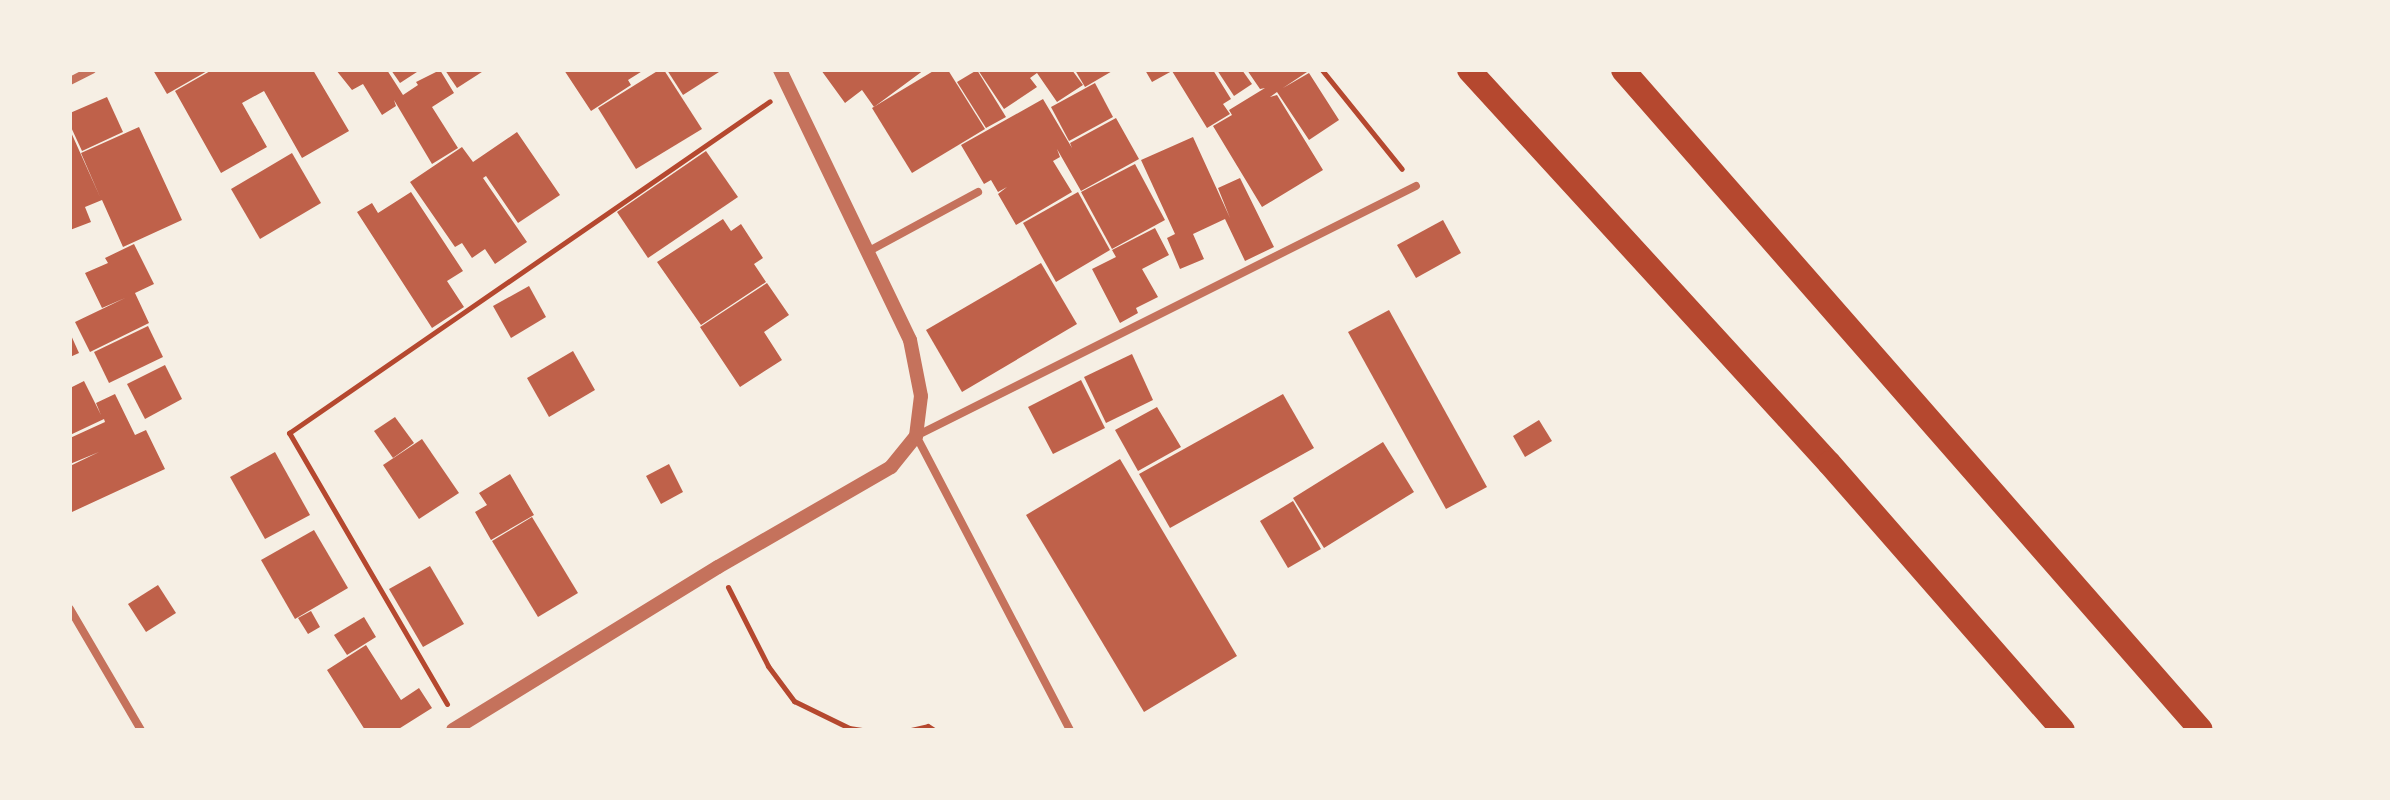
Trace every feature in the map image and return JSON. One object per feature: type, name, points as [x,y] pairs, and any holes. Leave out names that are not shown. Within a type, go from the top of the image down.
[{"type":"highway","points":[[1469,70],[1818,451],[2063,730]]},
{"type":"highway","points":[[1623,70],[2201,730]]},
{"type":"street","points":[[70,81],[92,70]]},
{"type":"street","points":[[780,70],[910,340],[921,396],[916,436],[1070,730]]},
{"type":"street","points":[[456,728],[718,567],[891,467],[916,436],[1416,186]]},
{"type":"street","points":[[869,251],[978,192]]},
{"type":"street","points":[[70,609],[141,730]]},
{"type":"path","points":[[1322,70],[1416,186]]},
{"type":"path","points":[[456,728],[289,433],[788,89]]},
{"type":"path","points":[[718,567],[768,666],[794,701],[849,728],[862,730]]},
{"type":"path","points":[[911,730],[928,726],[934,730]]},
{"type":"building","points":[[153,70],[209,70],[167,94]]},
{"type":"building","points":[[212,70],[313,70],[349,131],[302,158],[264,91],[242,103],[267,147],[221,173],[175,91]]},
{"type":"building","points":[[336,70],[387,70],[403,95],[418,85],[416,82],[440,70],[454,93],[432,107],[458,148],[432,164],[394,100],[396,106],[382,115],[363,84],[352,90]]},
{"type":"building","points":[[391,70],[420,70],[400,83]]},
{"type":"building","points":[[445,70],[485,70],[457,88]]},
{"type":"building","points":[[564,70],[644,70],[628,80],[631,85],[591,111]]},
{"type":"building","points":[[659,70],[664,70],[702,129],[636,169],[598,108]]},
{"type":"building","points":[[667,70],[718,70],[719,72],[683,95]]},
{"type":"building","points":[[821,70],[924,70],[874,107],[862,90],[845,103]]},
{"type":"building","points":[[935,70],[948,70],[985,129],[912,173],[872,108]]},
{"type":"building","points":[[977,70],[1006,117],[986,128],[957,82]]},
{"type":"building","points":[[978,70],[1072,70],[1083,85],[1057,102],[1037,73],[1030,78],[1037,87],[1004,109]]},
{"type":"building","points":[[1075,70],[1114,70],[1085,87]]},
{"type":"building","points":[[1145,70],[1213,70],[1231,99],[1223,104],[1230,114],[1207,128],[1172,71],[1152,82]]},
{"type":"building","points":[[1217,70],[1242,70],[1252,84],[1234,96]]},
{"type":"building","points":[[1247,70],[1310,70],[1283,88],[1309,73],[1339,120],[1309,140],[1277,92],[1270,97],[1277,95],[1323,170],[1262,207],[1213,126],[1232,115],[1229,110],[1265,88],[1260,89]]},
{"type":"building","points":[[1095,83],[1113,117],[1069,141],[1051,107]]},
{"type":"building","points":[[107,97],[123,132],[82,151],[70,125],[70,113]]},
{"type":"building","points":[[1043,99],[1072,148],[1070,143],[1116,118],[1139,159],[1081,191],[1057,149],[1060,157],[1053,161],[1072,192],[1016,225],[998,194],[1007,187],[998,192],[991,180],[984,184],[961,145]]},
{"type":"building","points":[[139,127],[182,220],[123,247],[102,200],[85,207],[91,222],[70,230],[70,130],[100,197],[81,153]]},
{"type":"building","points":[[517,132],[560,195],[518,223],[486,176],[483,178],[527,242],[495,264],[485,249],[472,258],[462,243],[455,247],[410,182],[462,147],[473,162]]},
{"type":"building","points":[[1193,137],[1230,218],[1218,188],[1240,178],[1274,247],[1245,261],[1225,219],[1193,234],[1204,259],[1180,269],[1167,238],[1175,234],[1141,160]]},
{"type":"building","points":[[706,151],[738,197],[648,258],[617,212]]},
{"type":"building","points":[[292,153],[321,203],[260,239],[231,189]]},
{"type":"building","points":[[1135,164],[1165,220],[1112,249],[1081,192]]},
{"type":"building","points":[[411,192],[463,271],[447,281],[464,307],[432,328],[357,212],[372,203],[378,213]]},
{"type":"building","points":[[1078,192],[1110,250],[1056,282],[1023,223]]},
{"type":"building","points":[[723,219],[731,231],[741,224],[763,258],[754,264],[766,282],[701,325],[657,262]]},
{"type":"building","points":[[1443,220],[1461,253],[1416,278],[1397,245]]},
{"type":"building","points":[[1155,228],[1169,255],[1142,269],[1158,297],[1136,308],[1138,313],[1120,323],[1092,269],[1116,257],[1112,250]]},
{"type":"building","points":[[134,244],[154,284],[135,293],[149,323],[90,352],[75,322],[125,298],[102,308],[85,273],[108,263],[105,258]]},
{"type":"building","points":[[1041,263],[1077,324],[962,392],[926,330]]},
{"type":"building","points":[[767,283],[789,315],[764,332],[782,360],[740,387],[700,327]]},
{"type":"building","points":[[529,286],[546,317],[511,338],[493,306]]},
{"type":"building","points":[[1389,310],[1487,487],[1446,509],[1348,332]]},
{"type":"building","points":[[148,326],[163,357],[109,383],[94,352]]},
{"type":"building","points":[[70,333],[79,353],[70,357]]},
{"type":"building","points":[[573,351],[595,390],[549,417],[527,378]]},
{"type":"building","points":[[1132,354],[1153,400],[1106,423],[1084,377]]},
{"type":"building","points":[[165,365],[182,399],[145,419],[127,384]]},
{"type":"building","points":[[1081,380],[1105,428],[1053,454],[1028,407]]},
{"type":"building","points":[[84,381],[101,415],[96,403],[115,394],[135,435],[146,430],[165,469],[72,512],[70,466],[99,452],[70,464],[70,438],[105,422],[104,419],[70,435],[70,388]]},
{"type":"building","points":[[1283,394],[1314,448],[1170,528],[1139,474]]},
{"type":"building","points":[[1157,407],[1181,447],[1138,471],[1115,430]]},
{"type":"building","points":[[395,417],[414,443],[393,458],[374,431]]},
{"type":"building","points":[[1539,420],[1552,441],[1525,457],[1513,436]]},
{"type":"building","points":[[422,439],[459,493],[419,519],[383,465]]},
{"type":"building","points":[[1383,442],[1414,492],[1324,548],[1293,498]]},
{"type":"building","points":[[275,452],[310,515],[265,539],[230,477]]},
{"type":"building","points":[[1120,459],[1237,656],[1144,712],[1026,515]]},
{"type":"building","points":[[669,464],[683,492],[661,504],[646,476]]},
{"type":"building","points":[[510,474],[534,515],[491,540],[475,512],[487,505],[479,493]]},
{"type":"building","points":[[1293,501],[1321,549],[1288,568],[1260,521]]},
{"type":"building","points":[[532,517],[578,593],[538,617],[492,541]]},
{"type":"building","points":[[314,530],[348,588],[295,619],[261,560]]},
{"type":"building","points":[[430,566],[464,624],[423,647],[389,589]]},
{"type":"building","points":[[158,585],[176,613],[146,632],[128,604]]},
{"type":"building","points":[[311,611],[320,627],[308,634],[298,618]]},
{"type":"building","points":[[364,617],[376,637],[347,655],[334,635]]},
{"type":"building","points":[[366,645],[401,700],[419,688],[432,708],[397,730],[365,730],[327,670]]}]
